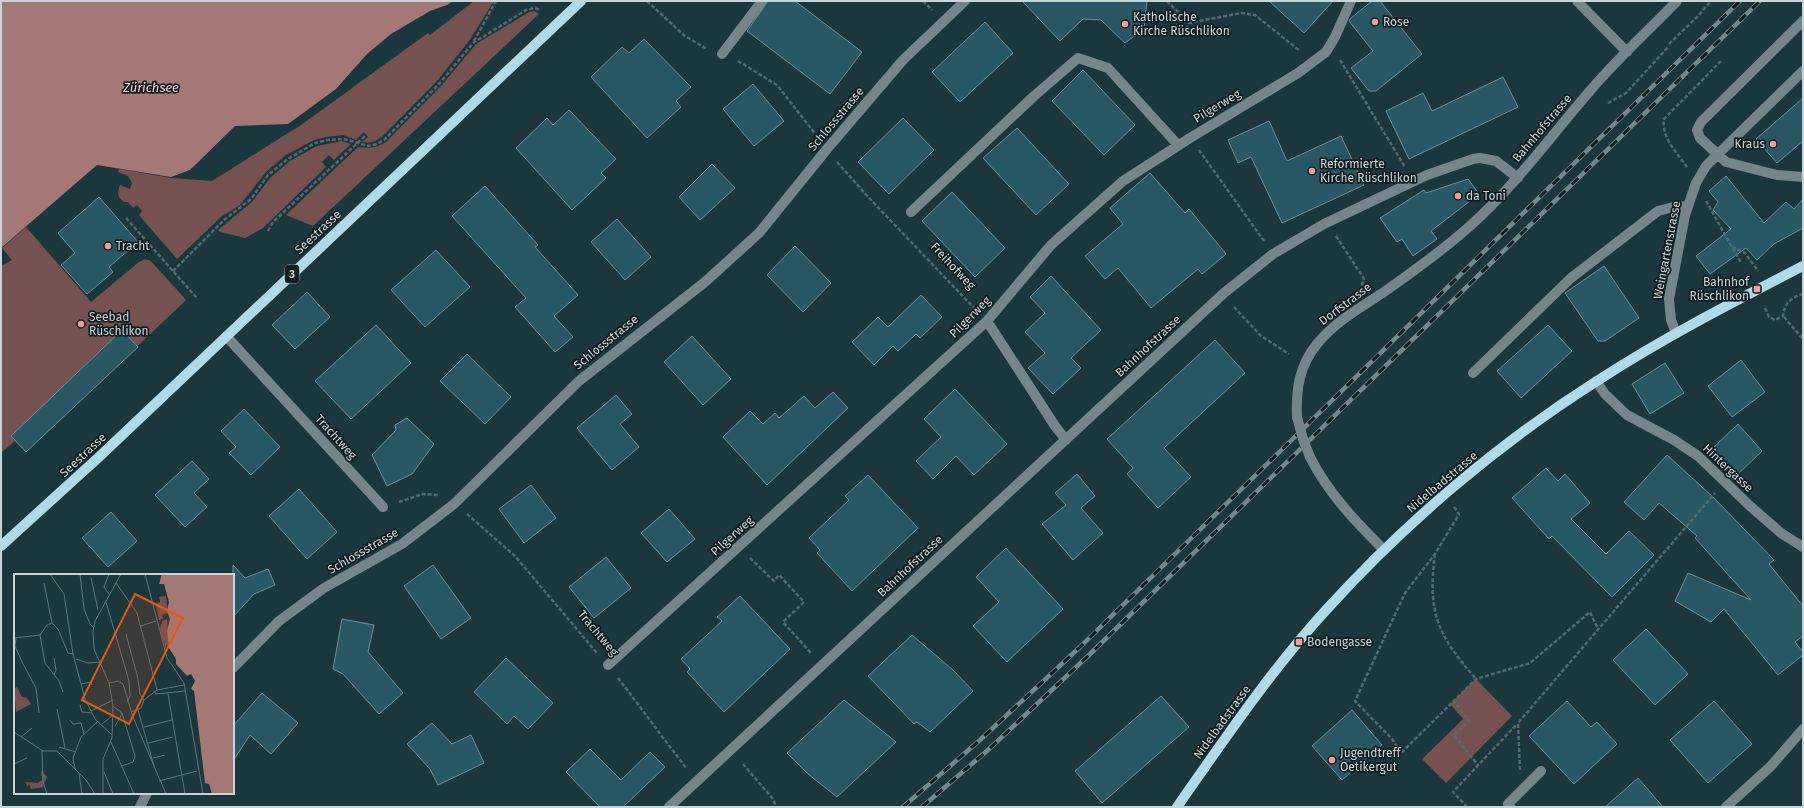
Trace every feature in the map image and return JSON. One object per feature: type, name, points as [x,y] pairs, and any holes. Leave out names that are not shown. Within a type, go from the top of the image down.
[{"type":"main road","name":"Seestrasse","points":[[1,546],[74,481],[581,1]]},
{"type":"main road","name":"Nidelbadstrasse","points":[[1177,807],[1255,698],[1327,608],[1384,550],[1444,496],[1518,435],[1596,381],[1676,333],[1803,266]]},
{"type":"street","points":[[722,54],[762,1]]},
{"type":"street","name":"Schlossstrasse","points":[[234,667],[279,621],[324,588],[402,544],[454,504],[579,381],[705,282],[759,233],[827,149],[903,60],[965,1]]},
{"type":"street","name":"Pilgerweg","points":[[608,665],[987,321],[1051,245],[1123,181],[1178,145],[1298,73],[1326,52],[1335,37],[1351,1]]},
{"type":"street","points":[[1577,1],[1627,52]]},
{"type":"street","name":"Bahnhofstrasse","points":[[669,807],[1224,292],[1273,254],[1324,224],[1428,175],[1473,158],[1488,158],[1496,161],[1518,178],[1590,91],[1677,1]]},
{"type":"street","points":[[1803,21],[1700,122],[1697,130],[1700,138],[1726,162],[1777,175],[1803,177]]},
{"type":"street","points":[[911,212],[1033,97],[1078,58],[1108,68],[1178,145]]},
{"type":"street","name":"Weingartenstrasse","points":[[1676,333],[1671,320],[1669,299],[1687,207],[1696,183],[1706,166],[1803,71]]},
{"type":"street","name":"Dorfstrasse","points":[[1384,550],[1332,492],[1318,473],[1310,457],[1297,417],[1297,387],[1302,368],[1311,352],[1326,334],[1343,320],[1426,262],[1471,225],[1518,178]]},
{"type":"street","points":[[1473,373],[1571,278],[1658,211],[1677,206],[1687,207]]},
{"type":"street","points":[[987,321],[1055,426],[1066,440]]},
{"type":"street","name":"Trachtweg","points":[[227,337],[383,507]]},
{"type":"street","name":"Hintergasse","points":[[1596,381],[1605,394],[1627,415],[1674,440],[1698,456],[1724,482],[1781,533],[1803,548]]},
{"type":"street","points":[[1726,807],[1771,766],[1803,729]]},
{"type":"street","points":[[1510,807],[1508,804],[1541,771]]},
{"type":"street","points":[[140,807],[146,794]]},
{"type":"path","points":[[173,271],[224,220],[251,199],[268,175],[288,159],[315,143],[327,140],[344,138],[368,146],[377,144],[384,140],[440,84],[473,43],[496,1]]},
{"type":"path","points":[[647,1],[685,36],[703,48],[722,54],[744,64],[777,85],[820,139]]},
{"type":"path","points":[[923,1],[933,10]]},
{"type":"path","points":[[1608,103],[1626,93],[1711,1]]},
{"type":"path","points":[[473,43],[526,10],[534,8],[541,10]]},
{"type":"path","points":[[1687,168],[1668,140],[1663,126],[1664,119],[1722,60]]},
{"type":"path","points":[[268,231],[273,222],[365,136]]},
{"type":"path","points":[[1190,138],[1273,254]]},
{"type":"path","name":"Freihofweg","points":[[836,160],[870,199],[987,321]]},
{"type":"path","points":[[1696,183],[1741,264]]},
{"type":"path","points":[[126,218],[197,298]]},
{"type":"path","points":[[1338,239],[1364,279],[1360,288]]},
{"type":"path","points":[[1731,246],[1745,253],[1760,273]]},
{"type":"path","points":[[1803,294],[1793,297],[1786,304],[1784,316],[1803,339]]},
{"type":"path","points":[[1231,303],[1238,313],[1261,336],[1289,354]]},
{"type":"path","points":[[1765,308],[1769,317],[1775,320],[1784,316]]},
{"type":"path","points":[[1467,807],[1453,792],[1518,723],[1724,482]]},
{"type":"path","points":[[383,507],[423,494],[440,495]]},
{"type":"path","points":[[1453,506],[1459,514],[1435,554],[1405,593],[1354,701],[1392,739],[1401,753],[1453,700],[1476,679],[1530,662],[1590,612],[1598,629]]},
{"type":"path","name":"Trachtweg","points":[[466,513],[515,556],[608,665],[696,781]]},
{"type":"path","points":[[739,547],[774,581],[779,576],[804,602],[783,622],[813,655]]},
{"type":"path","points":[[1435,554],[1432,578],[1433,602],[1439,626],[1455,654],[1476,679]]},
{"type":"path","points":[[1453,700],[1469,721],[1454,735],[1478,765]]},
{"type":"path","points":[[1518,723],[1521,791]]},
{"type":"path","points":[[743,764],[772,799],[776,807]]},
{"type":"shaded area","points":[[474,1],[494,1],[469,41],[437,81],[382,137],[368,143],[362,142],[368,137],[364,132],[356,140],[343,135],[326,137],[314,140],[286,155],[266,172],[240,205],[221,217],[177,259],[139,215],[142,211],[137,205],[133,208],[128,202],[124,202],[119,197],[118,193],[120,185],[130,189],[132,183],[128,176],[118,172],[119,169],[171,178],[212,181],[301,125],[428,33],[430,35]]},
{"type":"shaded area","points":[[534,11],[539,14],[313,226],[286,215],[358,147],[373,148],[386,142],[442,85],[476,44],[529,12]]},
{"type":"shaded area","points":[[342,141],[351,144],[334,160],[329,155],[322,162],[326,167],[263,228],[245,238],[220,232],[218,230],[252,202],[271,177],[290,161],[317,146]]},
{"type":"shaded area","name":"Seebad Rüschlikon","points":[[26,227],[91,302],[139,262],[145,259],[151,261],[186,300],[26,452],[15,441],[1,453],[1,266],[12,260],[2,248]]},
{"type":"shaded area","points":[[1476,679],[1512,716],[1446,783],[1422,759],[1463,719],[1450,704]]},
{"type":"water","name":"Zürichsee","points":[[1,1],[453,1],[447,5],[430,11],[391,34],[367,54],[336,89],[288,124],[235,126],[190,170],[171,177],[97,165],[1,248]]},
{"type":"building","points":[[768,1],[795,1],[862,52],[830,94],[747,31]]},
{"type":"building","name":"Katholische Kirche Rüschlikon","points":[[1022,1],[1147,1],[1144,29],[1125,43],[1101,20],[1083,19],[1060,41]]},
{"type":"building","points":[[1269,1],[1333,1],[1304,33]]},
{"type":"building","points":[[1372,1],[1380,1],[1422,54],[1376,91],[1369,91],[1351,68],[1373,51],[1349,21]]},
{"type":"building","points":[[985,22],[1013,53],[960,102],[932,72]]},
{"type":"building","points":[[644,39],[691,87],[676,101],[681,107],[647,138],[591,77],[622,47],[629,53]]},
{"type":"building","points":[[1083,70],[1135,125],[1104,155],[1052,101]]},
{"type":"building","points":[[1503,77],[1518,107],[1409,159],[1386,111],[1423,93],[1432,111]]},
{"type":"building","points":[[753,84],[784,121],[754,146],[723,109]]},
{"type":"building","points":[[1803,98],[1803,141],[1777,163],[1756,139]]},
{"type":"building","points":[[569,110],[616,159],[601,173],[606,178],[572,210],[516,148],[547,118],[553,125]]},
{"type":"building","points":[[903,118],[934,150],[889,194],[858,162]]},
{"type":"building","name":"Reformierte Kirche Rüschlikon","points":[[1269,121],[1287,161],[1341,136],[1364,185],[1282,223],[1251,157],[1238,163],[1228,140]]},
{"type":"building","points":[[1017,128],[1069,184],[1036,215],[983,158]]},
{"type":"building","points":[[712,164],[735,188],[700,220],[679,197]]},
{"type":"building","points":[[1150,173],[1185,213],[1189,209],[1226,254],[1202,274],[1198,269],[1151,308],[1118,268],[1105,279],[1085,256],[1123,224],[1110,208]]},
{"type":"building","points":[[1726,176],[1764,223],[1786,202],[1794,209],[1803,199],[1803,228],[1774,244],[1757,260],[1746,248],[1710,274],[1696,256],[1731,229],[1713,210],[1718,202],[1709,191]]},
{"type":"building","points":[[1468,179],[1479,194],[1431,231],[1437,239],[1413,256],[1402,239],[1397,242],[1380,218],[1424,190],[1426,193]]},
{"type":"building","points":[[485,186],[538,245],[535,247],[578,295],[554,316],[573,337],[555,352],[515,307],[526,298],[452,216]]},
{"type":"building","points":[[952,192],[1005,248],[975,277],[922,221]]},
{"type":"building","name":"Tracht","points":[[99,197],[138,242],[109,267],[113,272],[87,294],[61,265],[75,253],[58,233]]},
{"type":"building","points":[[617,219],[651,257],[625,280],[591,242]]},
{"type":"building","points":[[795,246],[831,283],[803,312],[767,275]]},
{"type":"building","points":[[436,250],[470,287],[425,327],[391,290]]},
{"type":"building","points":[[1604,266],[1639,318],[1605,341],[1598,341],[1565,293]]},
{"type":"building","points":[[1051,276],[1101,330],[1071,358],[1081,368],[1053,394],[1028,368],[1045,353],[1025,332],[1045,313],[1030,297]]},
{"type":"building","points":[[307,292],[330,317],[295,349],[272,325]]},
{"type":"building","points":[[921,295],[942,317],[920,338],[916,334],[898,351],[893,346],[874,365],[852,342],[878,317],[888,327]]},
{"type":"building","points":[[376,325],[411,363],[351,419],[315,381]]},
{"type":"building","points":[[1548,325],[1572,351],[1521,398],[1497,371]]},
{"type":"building","points":[[122,330],[138,347],[26,452],[11,436]]},
{"type":"building","points":[[692,336],[731,379],[703,405],[664,362]]},
{"type":"building","points":[[1215,340],[1245,373],[1164,448],[1191,477],[1158,508],[1127,474],[1133,468],[1107,439]]},
{"type":"building","points":[[467,354],[511,397],[485,424],[440,381]]},
{"type":"building","points":[[1741,360],[1765,392],[1732,417],[1708,386]]},
{"type":"building","points":[[1665,363],[1684,393],[1650,414],[1632,384]]},
{"type":"building","points":[[955,389],[1007,444],[974,475],[956,456],[933,479],[916,461],[941,437],[924,419]]},
{"type":"building","points":[[833,392],[848,408],[767,485],[723,437],[750,411],[763,424],[775,413],[779,418],[804,396],[815,408]]},
{"type":"building","points":[[616,395],[632,414],[620,424],[639,447],[612,470],[577,428]]},
{"type":"building","points":[[244,409],[280,447],[251,475],[229,453],[236,447],[221,431]]},
{"type":"building","points":[[407,418],[434,444],[412,474],[387,486],[372,455],[396,430],[395,425]]},
{"type":"building","points":[[1738,424],[1762,451],[1736,476],[1712,449]]},
{"type":"building","points":[[1667,455],[1713,497],[1774,560],[1769,564],[1803,606],[1803,636],[1795,642],[1803,652],[1803,655],[1778,675],[1724,609],[1711,622],[1675,601],[1688,573],[1751,600],[1695,538],[1697,536],[1659,503],[1644,520],[1624,502]]},
{"type":"building","points":[[192,461],[209,479],[194,493],[207,507],[185,527],[155,495]]},
{"type":"building","points":[[1546,468],[1558,481],[1565,474],[1590,503],[1571,519],[1606,554],[1629,531],[1654,555],[1612,597],[1552,536],[1549,539],[1512,498]]},
{"type":"building","points":[[1077,474],[1095,496],[1081,508],[1103,533],[1073,560],[1042,524],[1066,505],[1055,493]]},
{"type":"building","points":[[868,475],[918,528],[852,591],[817,553],[820,550],[809,538],[849,500],[845,496]]},
{"type":"building","points":[[531,485],[556,518],[524,543],[499,509]]},
{"type":"building","points":[[299,489],[337,532],[307,559],[269,516]]},
{"type":"building","points":[[669,509],[695,539],[667,562],[641,533]]},
{"type":"building","points":[[111,512],[137,541],[108,567],[82,538]]},
{"type":"building","points":[[1006,548],[1063,609],[1007,662],[973,626],[999,602],[976,577]]},
{"type":"building","points":[[606,557],[631,588],[594,618],[569,587]]},
{"type":"building","points":[[233,565],[245,578],[268,569],[275,585],[254,594],[234,616]]},
{"type":"building","points":[[433,565],[471,618],[441,639],[404,586]]},
{"type":"building","points":[[740,596],[790,649],[724,712],[687,672],[690,669],[681,659],[722,621],[717,617]]},
{"type":"building","points":[[342,619],[374,625],[368,652],[403,693],[379,714],[343,674],[333,669]]},
{"type":"building","points":[[1646,629],[1688,674],[1655,705],[1613,660]]},
{"type":"building","points":[[912,635],[953,670],[973,691],[930,732],[917,722],[914,724],[868,676]]},
{"type":"building","points":[[506,658],[553,703],[528,729],[514,716],[507,724],[474,692]]},
{"type":"building","points":[[262,693],[298,723],[271,754],[250,735],[234,759],[234,725]]},
{"type":"building","points":[[1161,696],[1189,727],[1102,803],[1075,771]]},
{"type":"building","points":[[844,700],[896,742],[837,797],[808,774],[787,753]]},
{"type":"building","points":[[1567,701],[1591,727],[1597,722],[1617,744],[1574,784],[1529,736]]},
{"type":"building","points":[[1714,701],[1752,744],[1708,783],[1670,740]]},
{"type":"building","points":[[1352,710],[1382,745],[1342,780],[1312,746]]},
{"type":"building","points":[[432,723],[452,744],[471,735],[484,763],[438,785],[430,769],[407,744]]},
{"type":"building","points":[[590,749],[621,780],[650,752],[665,767],[623,807],[600,807],[566,772]]},
{"type":"building","points":[[1638,778],[1663,807],[1605,807]]},
{"type":"railway","points":[[903,807],[980,740],[1080,647],[1740,1]]},
{"type":"railway","points":[[922,807],[988,750],[1088,656],[1760,1]]},
{"type":"place","name":"Rose","points":[[1375,22]]},
{"type":"place","name":"Katholische Kirche Rüschlikon","points":[[1125,24]]},
{"type":"place","name":"Kraus","points":[[1773,144]]},
{"type":"place","name":"Reformierte Kirche Rüschlikon","points":[[1312,171]]},
{"type":"place","name":"da Toni","points":[[1458,196]]},
{"type":"place","name":"Tracht","points":[[108,246]]},
{"type":"place","name":"Bahnhof Rüschlikon","points":[[1757,289]]},
{"type":"place","name":"Seebad Rüschlikon","points":[[81,324]]},
{"type":"place","name":"Bodengasse","points":[[1299,642]]},
{"type":"place","name":"Jugendtreff Oetikergut","points":[[1332,760]]}]
